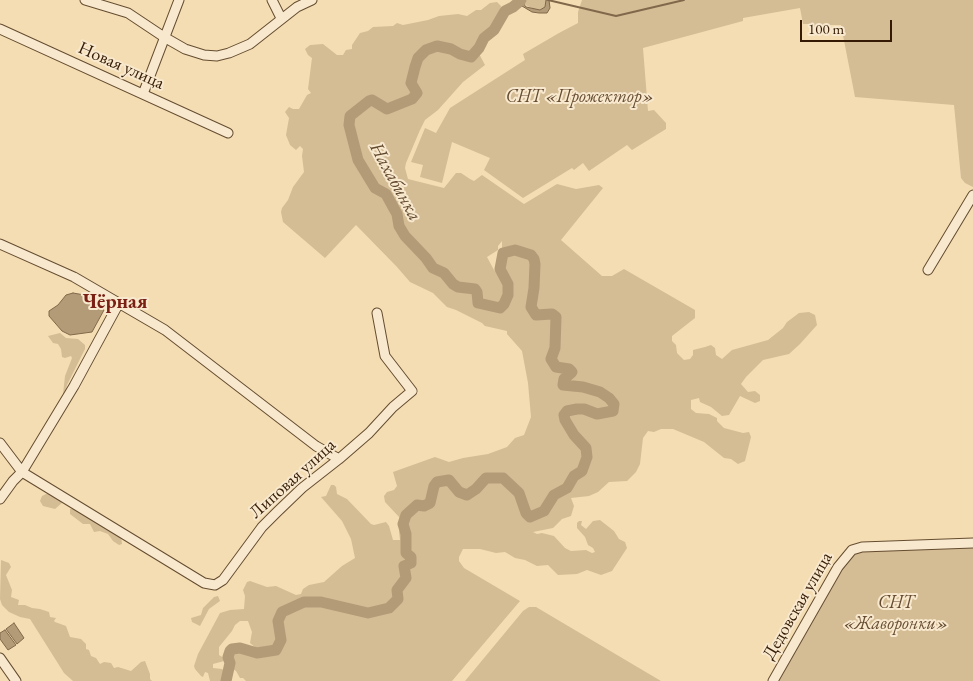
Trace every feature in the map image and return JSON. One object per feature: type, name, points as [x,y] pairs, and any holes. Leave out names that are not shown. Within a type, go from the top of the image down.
[{"type":"street","points":[[85,0],[128,13],[164,38],[204,56],[217,56],[229,53],[250,44],[296,7],[312,0]]},
{"type":"street","points":[[143,94],[179,0]]},
{"type":"street","points":[[272,0],[282,18]]},
{"type":"street","name":"Новая улица","points":[[0,29],[228,133]]},
{"type":"street","points":[[928,270],[973,195]]},
{"type":"street","points":[[0,244],[74,277],[165,330],[316,446],[340,459]]},
{"type":"street","points":[[0,499],[22,472],[74,386],[119,303]]},
{"type":"street","name":"Липовая улица","points":[[22,472],[204,582],[212,585],[219,583],[262,527],[272,517],[302,488],[340,459],[369,433],[412,391],[386,356],[377,313]]},
{"type":"street","points":[[0,443],[22,472]]},
{"type":"street","name":"Дедовская улица","points":[[774,681],[838,567],[852,550],[862,547],[973,543]]},
{"type":"street","points":[[1,660],[16,681]]},
{"type":"green space","points":[[524,0],[546,0],[545,8],[540,10],[533,9],[522,3]]},
{"type":"green space","name":"СНТ «Прожектор»","points":[[582,0],[973,0],[973,187],[965,183],[961,178],[954,105],[855,97],[841,25],[824,25],[824,28],[813,29],[812,24],[803,24],[800,8],[743,18],[743,21],[643,48],[648,111],[654,110],[666,123],[666,129],[632,150],[627,145],[589,171],[583,163],[574,170],[572,168],[523,198],[484,170],[490,158],[452,142],[442,183],[420,177],[423,165],[411,162],[425,128],[436,133],[450,108],[525,60],[523,54],[578,23],[578,12]]},
{"type":"green space","points":[[497,2],[501,6],[492,30],[482,33],[476,48],[485,65],[463,82],[438,110],[425,120],[406,163],[405,168],[408,179],[444,188],[456,173],[461,173],[474,181],[482,175],[524,204],[557,184],[576,189],[599,185],[603,188],[561,240],[602,276],[612,276],[624,269],[695,310],[695,318],[672,336],[677,353],[684,360],[690,359],[693,355],[693,350],[711,345],[715,348],[716,355],[722,359],[732,350],[768,340],[799,313],[809,312],[815,315],[817,325],[789,354],[763,360],[746,377],[741,384],[748,392],[755,391],[760,395],[760,401],[755,403],[740,396],[729,415],[722,416],[711,407],[700,402],[699,398],[691,400],[691,409],[696,413],[709,414],[717,418],[717,421],[724,428],[743,433],[749,432],[751,437],[745,461],[738,464],[731,459],[724,458],[704,442],[673,429],[648,431],[643,438],[640,464],[636,472],[627,481],[609,482],[598,492],[589,496],[571,498],[574,506],[571,516],[562,519],[553,528],[533,532],[554,536],[565,548],[571,551],[586,550],[592,553],[595,552],[577,528],[577,523],[582,521],[581,525],[586,529],[593,521],[600,520],[614,531],[619,539],[625,542],[627,548],[612,571],[601,575],[587,570],[577,574],[558,575],[548,565],[537,566],[505,552],[496,553],[480,549],[463,549],[459,561],[464,568],[520,601],[452,681],[246,681],[240,678],[236,671],[227,665],[226,662],[231,654],[261,652],[250,643],[252,632],[248,621],[240,621],[219,647],[219,655],[224,658],[224,661],[213,664],[213,668],[224,671],[224,678],[222,681],[210,681],[208,673],[205,672],[203,677],[195,669],[194,666],[198,654],[220,613],[244,609],[245,596],[243,590],[247,582],[250,581],[267,587],[276,586],[296,595],[301,594],[303,589],[309,585],[324,582],[342,566],[355,558],[351,539],[342,521],[321,497],[326,496],[331,485],[336,487],[337,494],[347,499],[371,524],[386,522],[393,540],[400,540],[400,518],[385,502],[384,496],[397,486],[393,472],[435,457],[449,462],[488,454],[507,447],[515,438],[524,435],[531,417],[528,383],[522,351],[507,334],[507,331],[485,326],[447,307],[433,293],[410,282],[356,225],[325,258],[283,222],[281,212],[293,187],[304,172],[303,149],[300,146],[296,150],[290,145],[286,135],[289,118],[285,112],[289,107],[299,109],[307,95],[311,93],[308,89],[312,58],[305,49],[310,45],[323,44],[337,55],[343,55],[346,50],[352,49],[352,45],[360,33],[368,31],[373,27],[393,26],[397,23],[403,25],[439,16],[458,14],[467,16],[476,10],[481,10],[490,3]],"holes":[[[502,241],[502,248],[506,251],[502,255],[504,273],[497,274],[487,257],[498,250],[498,246]]]},
{"type":"green space","points":[[60,333],[66,338],[78,339],[85,345],[85,349],[67,385],[65,394],[63,394],[65,376],[72,358],[71,356],[62,357],[58,344],[53,343],[48,336]]},
{"type":"green space","points":[[48,493],[62,499],[63,502],[55,509],[43,506],[40,501],[42,496]]},
{"type":"green space","points":[[77,508],[106,525],[111,532],[115,531],[121,536],[122,544],[119,545],[113,541],[108,534],[100,531],[94,532],[90,524],[83,524],[70,514],[70,509]]},
{"type":"green space","name":"СНТ «Жаворонки»","points":[[973,543],[973,681],[779,681],[837,575],[857,548]]},
{"type":"green space","points":[[1,560],[9,563],[11,567],[6,575],[12,590],[11,597],[19,600],[18,605],[25,605],[49,612],[50,617],[56,618],[55,622],[66,626],[70,637],[81,639],[86,644],[86,649],[89,650],[91,656],[96,658],[100,664],[104,662],[111,663],[114,668],[118,667],[131,671],[141,662],[145,661],[152,681],[73,681],[64,673],[30,619],[9,612],[2,605],[0,599]]},
{"type":"green space","points":[[218,596],[220,601],[209,609],[200,626],[192,622],[191,618],[201,615],[203,608],[214,597]]},
{"type":"green space","points":[[529,607],[536,607],[661,681],[465,681],[523,611]]},
{"type":"shaded area","points":[[518,0],[524,0],[523,3],[526,7],[540,10],[545,7],[546,0],[549,0],[550,8],[547,13],[539,13],[532,12],[522,6],[518,8],[513,7]]},
{"type":"shaded area","points":[[73,293],[90,296],[104,310],[92,332],[70,335],[62,331],[49,316],[49,311],[58,305],[66,295]]},
{"type":"shaded area","points":[[14,623],[24,638],[17,644],[6,629]]},
{"type":"shaded area","points":[[5,630],[16,645],[8,650],[0,639],[0,633]]},
{"type":"waterway","name":"Нахабинка","points":[[226,681],[230,663],[228,657],[230,651],[240,648],[257,653],[276,650],[281,640],[278,621],[282,612],[304,602],[321,602],[368,613],[389,608],[398,599],[397,590],[406,578],[404,566],[411,563],[411,557],[406,553],[406,534],[403,524],[406,515],[417,505],[424,506],[430,503],[434,486],[437,482],[449,480],[459,492],[467,495],[476,489],[486,478],[503,478],[519,493],[526,513],[530,517],[544,511],[554,495],[567,488],[574,476],[582,471],[587,457],[586,448],[574,435],[564,415],[567,411],[577,409],[584,409],[597,414],[613,411],[614,404],[600,392],[583,387],[563,385],[564,379],[572,372],[569,369],[556,367],[551,359],[555,348],[556,317],[552,314],[536,315],[531,307],[535,264],[531,255],[515,250],[503,253],[500,269],[508,284],[508,295],[504,304],[500,308],[478,303],[475,289],[458,287],[453,284],[444,273],[433,268],[405,236],[399,226],[397,214],[386,194],[375,188],[358,160],[349,125],[350,116],[369,101],[372,100],[387,109],[412,99],[417,93],[411,83],[415,67],[418,58],[426,50],[437,46],[471,57],[479,48],[484,38],[494,30],[505,11],[521,0]]},
{"type":"waterway","points":[[548,0],[616,16],[684,0]]},
{"type":"district","name":"Чёрная","points":[[115,303]]}]
